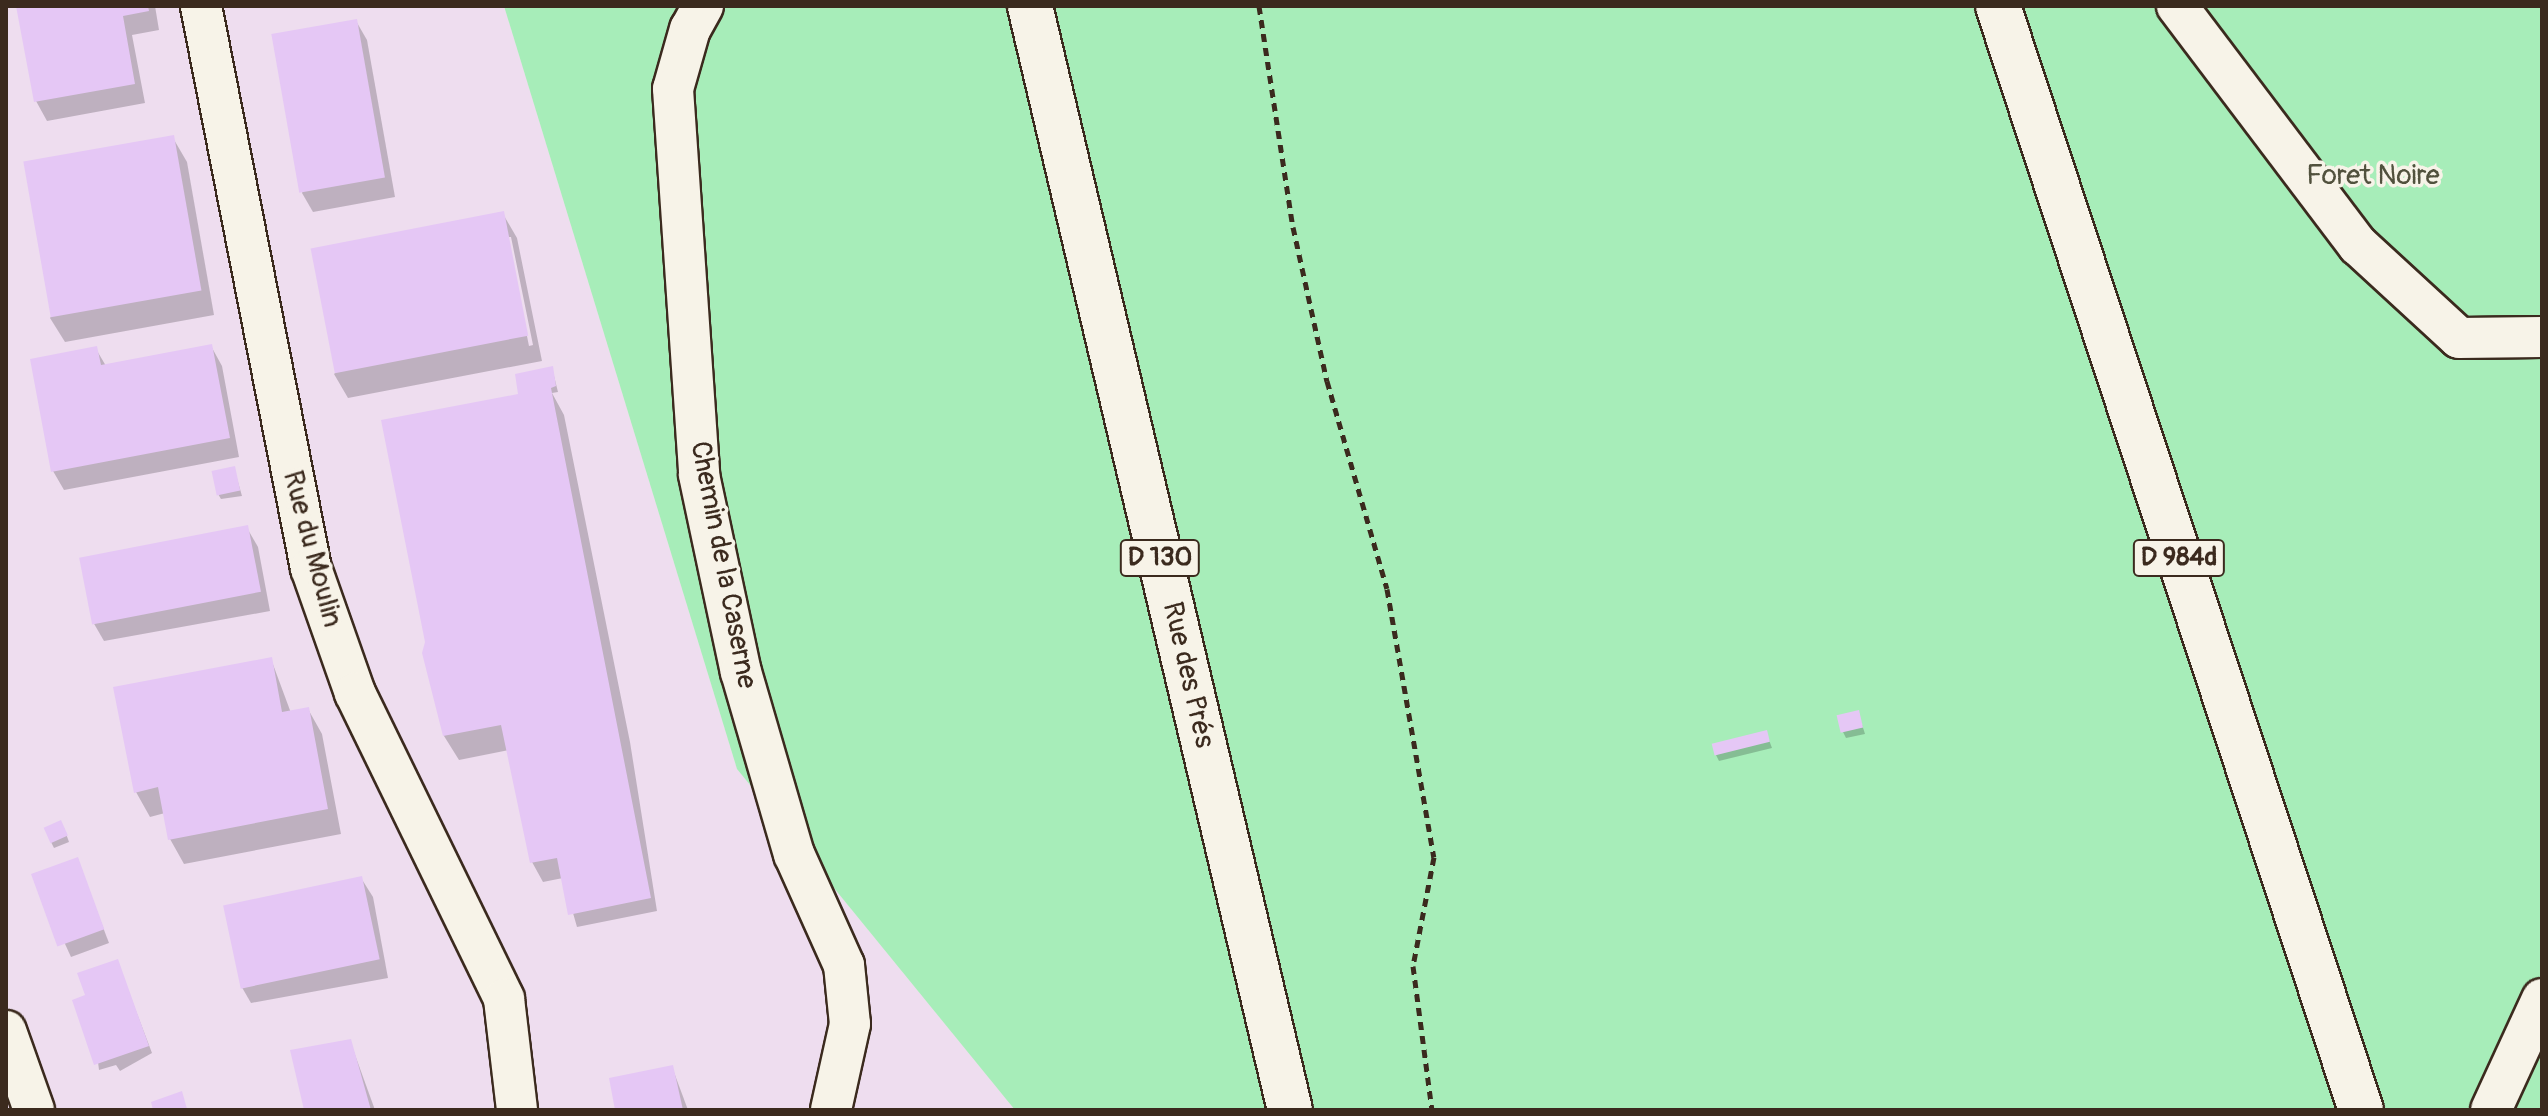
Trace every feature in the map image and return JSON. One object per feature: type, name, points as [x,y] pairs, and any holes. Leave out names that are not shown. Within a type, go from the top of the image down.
[{"type":"main road","name":"Rue des Prés","points":[[1030,6],[1290,1110]]},
{"type":"main road","name":"D 984d","points":[[1998,6],[2361,1110]]},
{"type":"street","name":"Rue du Moulin","points":[[201,6],[311,568],[355,693],[504,999],[517,1110]]},
{"type":"street","name":"Chemin de la Caserne","points":[[703,6],[690,29],[673,89],[699,475],[741,672],[794,854],[844,965],[850,1024],[831,1110]]},
{"type":"street","points":[[2177,6],[2358,245],[2459,338],[2542,337]]},
{"type":"street","points":[[2491,1110],[2542,999]]},
{"type":"street","points":[[6,1031],[34,1110]]},
{"type":"path","points":[[1259,6],[1293,227],[1327,381],[1387,589],[1434,857],[1413,966],[1432,1110]]},
{"type":"shaded area","points":[[6,6],[504,6],[737,769],[1015,1110],[6,1110]]},
{"type":"green space","name":"Foret Noire","points":[[504,6],[2542,6],[2542,1110],[1015,1110],[737,769]]},
{"type":"building","points":[[16,6],[148,6],[149,11],[123,16],[135,84],[34,102]]},
{"type":"building","points":[[357,19],[385,178],[299,193],[271,34]]},
{"type":"building","points":[[174,135],[201,291],[51,317],[23,162]]},
{"type":"building","points":[[504,211],[528,336],[335,373],[311,249]]},
{"type":"building","points":[[212,344],[230,438],[51,472],[30,359],[97,346],[101,365]]},
{"type":"building","points":[[553,366],[556,386],[551,388],[651,898],[568,915],[557,858],[530,863],[501,725],[443,736],[422,653],[425,642],[381,420],[518,394],[515,374]]},
{"type":"building","points":[[235,466],[240,490],[217,495],[212,471]]},
{"type":"building","points":[[248,525],[261,592],[92,625],[79,558]]},
{"type":"building","points":[[272,657],[282,712],[309,707],[328,809],[168,840],[158,787],[134,793],[113,687]]},
{"type":"building","points":[[1859,710],[1863,728],[1841,733],[1837,715]]},
{"type":"building","points":[[1767,730],[1770,742],[1715,755],[1712,744]]},
{"type":"building","points":[[61,820],[68,836],[51,843],[44,828]]},
{"type":"building","points":[[78,857],[104,929],[57,946],[31,874]]},
{"type":"building","points":[[362,876],[380,959],[241,989],[223,906]]},
{"type":"building","points":[[118,959],[149,1046],[94,1065],[72,1000],[85,995],[77,973]]},
{"type":"building","points":[[351,1039],[371,1110],[304,1110],[290,1050]]},
{"type":"building","points":[[673,1065],[683,1110],[615,1110],[609,1078]]},
{"type":"building","points":[[182,1091],[187,1109],[153,1110],[151,1102]]}]
